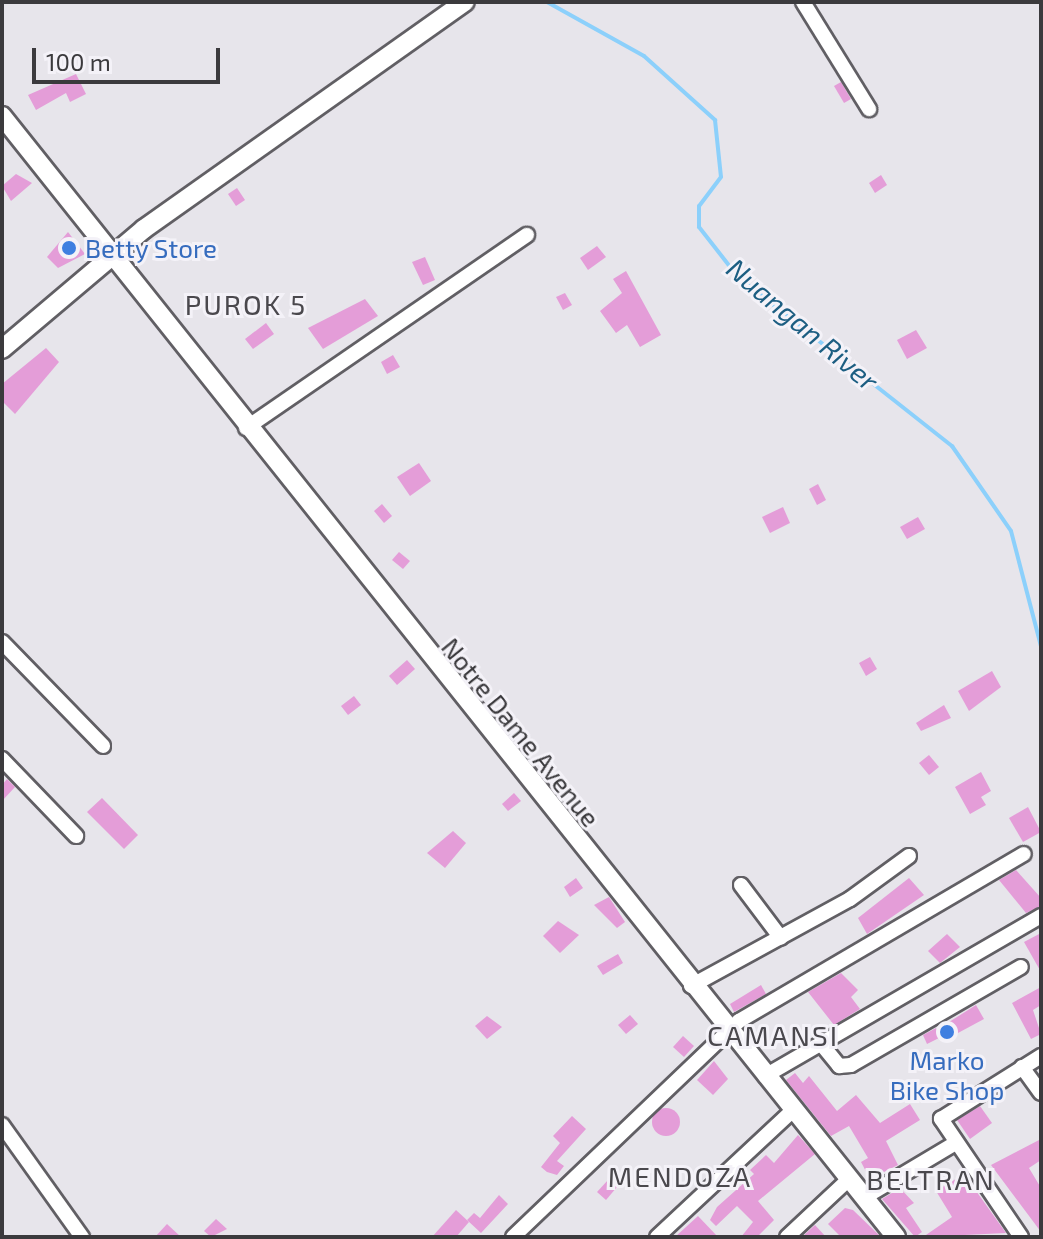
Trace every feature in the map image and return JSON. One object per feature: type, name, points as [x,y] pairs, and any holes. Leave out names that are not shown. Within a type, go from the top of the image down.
[{"type":"street","points":[[2,349],[109,256],[465,2]]},
{"type":"street","points":[[803,2],[869,109]]},
{"type":"street","name":"Notre Dame Avenue","points":[[2,116],[109,256],[691,986],[896,1237]]},
{"type":"street","points":[[246,428],[527,235]]},
{"type":"street","points":[[2,642],[103,746]]},
{"type":"street","points":[[2,759],[76,836]]},
{"type":"street","points":[[513,1237],[728,1031],[1024,854]]},
{"type":"street","points":[[691,986],[781,938],[909,856]]},
{"type":"street","points":[[741,885],[781,938]]},
{"type":"street","points":[[765,1076],[823,1046],[1041,916]]},
{"type":"street","points":[[823,1046],[839,1066],[851,1065],[1021,967]]},
{"type":"street","points":[[1021,1237],[954,1144],[943,1115],[1041,1056]]},
{"type":"street","points":[[1022,1067],[1041,1093]]},
{"type":"street","points":[[657,1237],[793,1110]]},
{"type":"street","points":[[2,1125],[82,1237]]},
{"type":"street","points":[[865,1197],[954,1144]]},
{"type":"street","points":[[787,1237],[850,1178]]},
{"type":"building","points":[[76,74],[86,94],[70,102],[66,93],[36,110],[28,95]]},
{"type":"building","points":[[841,82],[851,99],[844,103],[834,86]]},
{"type":"building","points":[[16,174],[32,183],[11,201],[2,186]]},
{"type":"building","points":[[881,175],[887,185],[875,193],[869,183]]},
{"type":"building","points":[[237,188],[245,200],[236,206],[228,194]]},
{"type":"building","points":[[68,232],[85,254],[58,268],[47,257]]},
{"type":"building","points":[[597,246],[606,257],[588,270],[580,258]]},
{"type":"building","points":[[425,257],[435,280],[423,285],[412,262]]},
{"type":"building","points":[[626,271],[661,335],[640,347],[627,325],[616,333],[600,311],[622,293],[613,279]]},
{"type":"building","points":[[565,293],[572,305],[563,310],[556,297]]},
{"type":"building","points":[[365,299],[378,316],[323,349],[308,328]]},
{"type":"building","points":[[266,323],[274,334],[253,349],[245,339]]},
{"type":"building","points":[[916,330],[927,348],[907,359],[897,340]]},
{"type":"building","points":[[46,348],[59,362],[15,414],[2,401],[2,384]]},
{"type":"building","points":[[393,355],[400,367],[387,374],[381,362]]},
{"type":"building","points":[[419,463],[431,481],[410,496],[397,477]]},
{"type":"building","points":[[818,484],[826,500],[817,505],[809,489]]},
{"type":"building","points":[[382,504],[392,516],[384,523],[374,511]]},
{"type":"building","points":[[783,507],[790,523],[770,533],[762,517]]},
{"type":"building","points":[[918,517],[925,529],[907,539],[900,527]]},
{"type":"building","points":[[399,552],[410,561],[403,569],[392,560]]},
{"type":"building","points":[[870,657],[877,669],[866,676],[859,663]]},
{"type":"building","points":[[407,660],[415,669],[397,685],[389,676]]},
{"type":"building","points":[[992,671],[1001,687],[969,711],[958,691]]},
{"type":"building","points":[[354,696],[361,705],[348,715],[341,706]]},
{"type":"building","points":[[944,705],[951,718],[921,731],[916,723]]},
{"type":"building","points":[[929,755],[939,767],[929,775],[919,763]]},
{"type":"building","points":[[981,772],[991,791],[981,797],[986,805],[970,814],[955,787]]},
{"type":"building","points":[[7,779],[15,787],[2,801],[2,785]]},
{"type":"building","points":[[514,793],[521,801],[508,811],[502,804]]},
{"type":"building","points":[[102,798],[138,835],[124,849],[87,812]]},
{"type":"building","points":[[1028,807],[1041,832],[1023,842],[1009,818]]},
{"type":"building","points":[[453,831],[466,843],[445,868],[427,853]]},
{"type":"building","points":[[1016,870],[1041,898],[1041,906],[1026,913],[999,880]]},
{"type":"building","points":[[576,878],[583,888],[570,897],[564,887]]},
{"type":"building","points":[[909,878],[924,895],[867,934],[858,918]]},
{"type":"building","points":[[609,897],[625,922],[617,928],[594,905]]},
{"type":"building","points":[[558,921],[579,935],[560,953],[543,936]]},
{"type":"building","points":[[1041,933],[1041,972],[1024,942]]},
{"type":"building","points":[[947,934],[960,947],[940,963],[928,951]]},
{"type":"building","points":[[618,954],[623,963],[603,975],[597,966]]},
{"type":"building","points":[[841,973],[858,990],[851,997],[860,1009],[834,1025],[808,992]]},
{"type":"building","points":[[761,985],[766,994],[734,1012],[730,1004]]},
{"type":"building","points":[[1041,987],[1041,1005],[1033,1010],[1041,1034],[1031,1039],[1012,1003]]},
{"type":"building","points":[[976,1005],[984,1019],[945,1040],[938,1029]]},
{"type":"building","points":[[630,1015],[638,1024],[626,1034],[618,1025]]},
{"type":"building","points":[[487,1016],[502,1027],[487,1039],[475,1026]]},
{"type":"building","points":[[936,1028],[941,1037],[927,1044],[923,1035]]},
{"type":"building","points":[[683,1036],[694,1046],[684,1057],[673,1047]]},
{"type":"building","points":[[714,1061],[728,1079],[713,1095],[697,1080]]},
{"type":"building","points":[[795,1073],[803,1083],[809,1076],[837,1111],[856,1095],[880,1123],[910,1104],[920,1120],[886,1141],[898,1165],[870,1179],[861,1162],[868,1158],[849,1126],[831,1136],[786,1080]]},
{"type":"building","points":[[980,1106],[992,1123],[970,1139],[957,1120]]},
{"type":"building","points":[[666,1108],[676,1112],[680,1122],[676,1132],[666,1136],[656,1132],[652,1122],[656,1112]]},
{"type":"building","points":[[572,1116],[586,1129],[557,1161],[564,1166],[557,1175],[547,1172],[541,1167],[560,1143],[553,1136]]},
{"type":"building","points":[[798,1135],[815,1154],[758,1201],[774,1220],[757,1237],[741,1237],[753,1222],[737,1206],[716,1226],[710,1220],[717,1207],[754,1174],[750,1170],[766,1155],[774,1163]]},
{"type":"building","points":[[1041,1139],[1041,1160],[1029,1168],[1041,1188],[1041,1232],[991,1165]]},
{"type":"building","points":[[964,1174],[1006,1233],[923,1237],[952,1217],[936,1191]]},
{"type":"building","points":[[608,1180],[617,1187],[606,1200],[597,1192]]},
{"type":"building","points":[[900,1188],[914,1203],[906,1208],[922,1232],[915,1237],[882,1199]]},
{"type":"building","points":[[499,1195],[508,1204],[481,1233],[467,1220],[474,1213],[480,1218]]},
{"type":"building","points":[[845,1208],[853,1210],[881,1237],[841,1237],[828,1224]]},
{"type":"building","points":[[456,1210],[469,1222],[456,1237],[432,1237]]},
{"type":"building","points":[[698,1216],[718,1237],[675,1237]]},
{"type":"building","points":[[216,1219],[227,1229],[211,1237],[204,1231]]},
{"type":"building","points":[[167,1224],[181,1237],[155,1237]]},
{"type":"building","points":[[815,1225],[826,1237],[802,1237]]},
{"type":"waterway","name":"Nuangan River","points":[[547,2],[644,56],[715,120],[721,177],[699,206],[699,227],[738,277],[952,446],[1011,531],[1041,646]]},
{"type":"place","name":"Betty Store","points":[[69,248]]},
{"type":"place","name":"Marko Bike Shop","points":[[947,1032]]},
{"type":"district","name":"PUROK 5","points":[[246,304]]},
{"type":"district","name":"CAMANSI","points":[[773,1035]]},
{"type":"district","name":"MENDOZA","points":[[680,1176]]},
{"type":"district","name":"BELTRAN","points":[[931,1179]]}]
